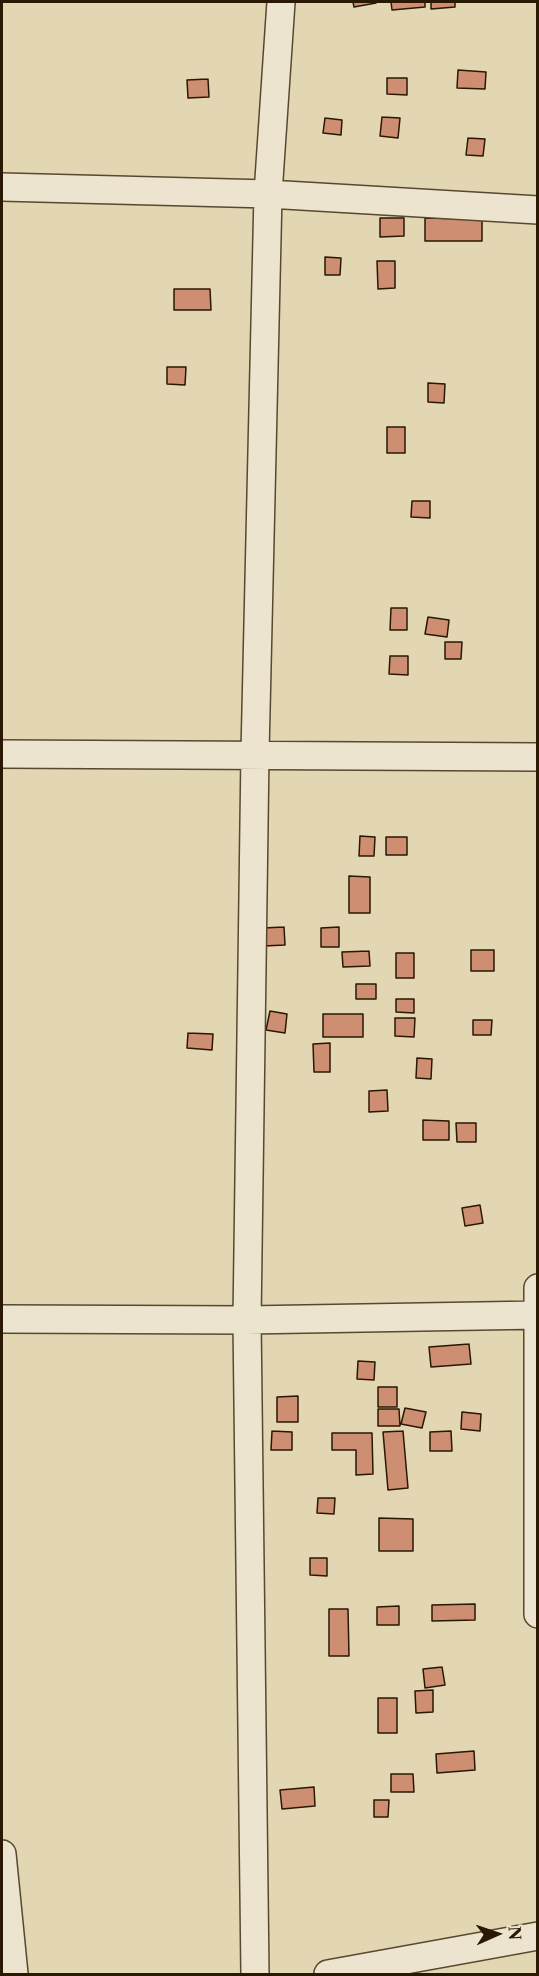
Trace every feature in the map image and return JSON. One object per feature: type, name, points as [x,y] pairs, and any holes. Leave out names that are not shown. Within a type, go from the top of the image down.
[{"type":"street","points":[[255,1974],[247,1320],[255,753],[267,194],[281,2]]},
{"type":"street","points":[[2,187],[267,194],[537,210]]},
{"type":"street","points":[[2,754],[255,753],[537,757]]},
{"type":"street","points":[[537,1287],[537,1614]]},
{"type":"street","points":[[2,1319],[247,1320],[537,1315]]},
{"type":"street","points":[[2,1854],[14,1974]]},
{"type":"street","points":[[328,1974],[537,1936]]},
{"type":"building","points":[[353,2],[376,2],[376,3],[354,7]]},
{"type":"building","points":[[391,2],[425,2],[425,7],[392,10]]},
{"type":"building","points":[[431,2],[455,2],[455,7],[431,9]]},
{"type":"building","points":[[458,70],[486,72],[485,89],[457,88]]},
{"type":"building","points":[[387,78],[407,78],[407,95],[387,94]]},
{"type":"building","points":[[208,79],[209,97],[188,98],[187,80]]},
{"type":"building","points":[[382,117],[400,118],[398,138],[380,136]]},
{"type":"building","points":[[325,118],[342,120],[341,135],[323,133]]},
{"type":"building","points":[[468,138],[485,139],[483,156],[466,155]]},
{"type":"building","points":[[380,218],[404,218],[404,236],[380,237]]},
{"type":"building","points":[[425,218],[482,219],[482,241],[425,241]]},
{"type":"building","points":[[325,257],[341,258],[340,275],[325,275]]},
{"type":"building","points":[[377,261],[395,261],[395,288],[378,289]]},
{"type":"building","points":[[174,289],[210,289],[211,310],[174,310]]},
{"type":"building","points":[[167,367],[186,367],[185,385],[167,384]]},
{"type":"building","points":[[428,383],[445,384],[444,403],[428,402]]},
{"type":"building","points":[[387,427],[405,427],[405,453],[387,453]]},
{"type":"building","points":[[412,501],[430,501],[430,518],[411,517]]},
{"type":"building","points":[[391,608],[407,608],[407,630],[390,630]]},
{"type":"building","points":[[428,617],[449,620],[447,637],[425,634]]},
{"type":"building","points":[[445,642],[462,642],[461,659],[445,659]]},
{"type":"building","points":[[390,656],[408,656],[408,675],[389,674]]},
{"type":"building","points":[[360,836],[375,837],[374,856],[359,856]]},
{"type":"building","points":[[386,837],[407,837],[407,855],[386,855]]},
{"type":"building","points":[[349,876],[370,877],[370,913],[349,913]]},
{"type":"building","points":[[284,927],[285,945],[264,946],[263,928]]},
{"type":"building","points":[[339,927],[339,947],[321,947],[321,928]]},
{"type":"building","points":[[471,950],[494,950],[494,971],[471,971]]},
{"type":"building","points":[[369,951],[370,966],[343,967],[342,952]]},
{"type":"building","points":[[396,953],[414,953],[414,978],[396,978]]},
{"type":"building","points":[[356,984],[376,984],[376,999],[356,999]]},
{"type":"building","points":[[396,999],[414,999],[414,1013],[396,1012]]},
{"type":"building","points":[[270,1011],[287,1014],[285,1033],[266,1030]]},
{"type":"building","points":[[323,1014],[363,1014],[363,1037],[323,1037]]},
{"type":"building","points":[[395,1018],[415,1018],[414,1037],[395,1036]]},
{"type":"building","points":[[473,1020],[492,1020],[491,1035],[473,1035]]},
{"type":"building","points":[[188,1033],[213,1034],[212,1050],[187,1048]]},
{"type":"building","points":[[330,1043],[330,1072],[314,1072],[313,1044]]},
{"type":"building","points":[[417,1058],[432,1059],[431,1079],[416,1078]]},
{"type":"building","points":[[387,1090],[388,1111],[369,1112],[369,1091]]},
{"type":"building","points":[[423,1120],[449,1121],[449,1140],[423,1140]]},
{"type":"building","points":[[456,1123],[476,1123],[476,1142],[457,1142]]},
{"type":"building","points":[[480,1205],[483,1223],[465,1226],[462,1208]]},
{"type":"building","points":[[469,1344],[471,1364],[431,1367],[429,1347]]},
{"type":"building","points":[[358,1361],[375,1362],[374,1380],[357,1379]]},
{"type":"building","points":[[378,1387],[397,1387],[397,1407],[378,1407]]},
{"type":"building","points":[[298,1396],[298,1422],[277,1422],[277,1397]]},
{"type":"building","points":[[405,1408],[426,1412],[422,1428],[401,1424]]},
{"type":"building","points":[[378,1409],[399,1409],[400,1426],[378,1426]]},
{"type":"building","points":[[462,1412],[481,1414],[480,1431],[461,1429]]},
{"type":"building","points":[[272,1431],[292,1432],[292,1450],[271,1450]]},
{"type":"building","points":[[403,1431],[408,1488],[388,1490],[383,1432]]},
{"type":"building","points":[[451,1431],[452,1451],[430,1451],[430,1432]]},
{"type":"building","points":[[332,1433],[372,1433],[373,1474],[356,1475],[356,1450],[332,1450]]},
{"type":"building","points":[[318,1498],[335,1498],[334,1514],[317,1513]]},
{"type":"building","points":[[379,1518],[413,1519],[413,1551],[379,1551]]},
{"type":"building","points":[[310,1558],[327,1558],[327,1576],[310,1575]]},
{"type":"building","points":[[475,1604],[475,1620],[432,1621],[432,1605]]},
{"type":"building","points":[[399,1606],[399,1625],[377,1625],[377,1607]]},
{"type":"building","points":[[329,1609],[348,1609],[349,1656],[329,1656]]},
{"type":"building","points":[[442,1667],[445,1685],[425,1688],[423,1669]]},
{"type":"building","points":[[433,1690],[433,1712],[416,1713],[415,1691]]},
{"type":"building","points":[[378,1698],[397,1698],[397,1733],[378,1733]]},
{"type":"building","points":[[474,1751],[475,1770],[437,1773],[436,1754]]},
{"type":"building","points":[[391,1774],[413,1774],[414,1792],[391,1792]]},
{"type":"building","points":[[314,1787],[315,1806],[282,1809],[280,1790]]},
{"type":"building","points":[[374,1800],[389,1800],[388,1817],[374,1817]]}]
